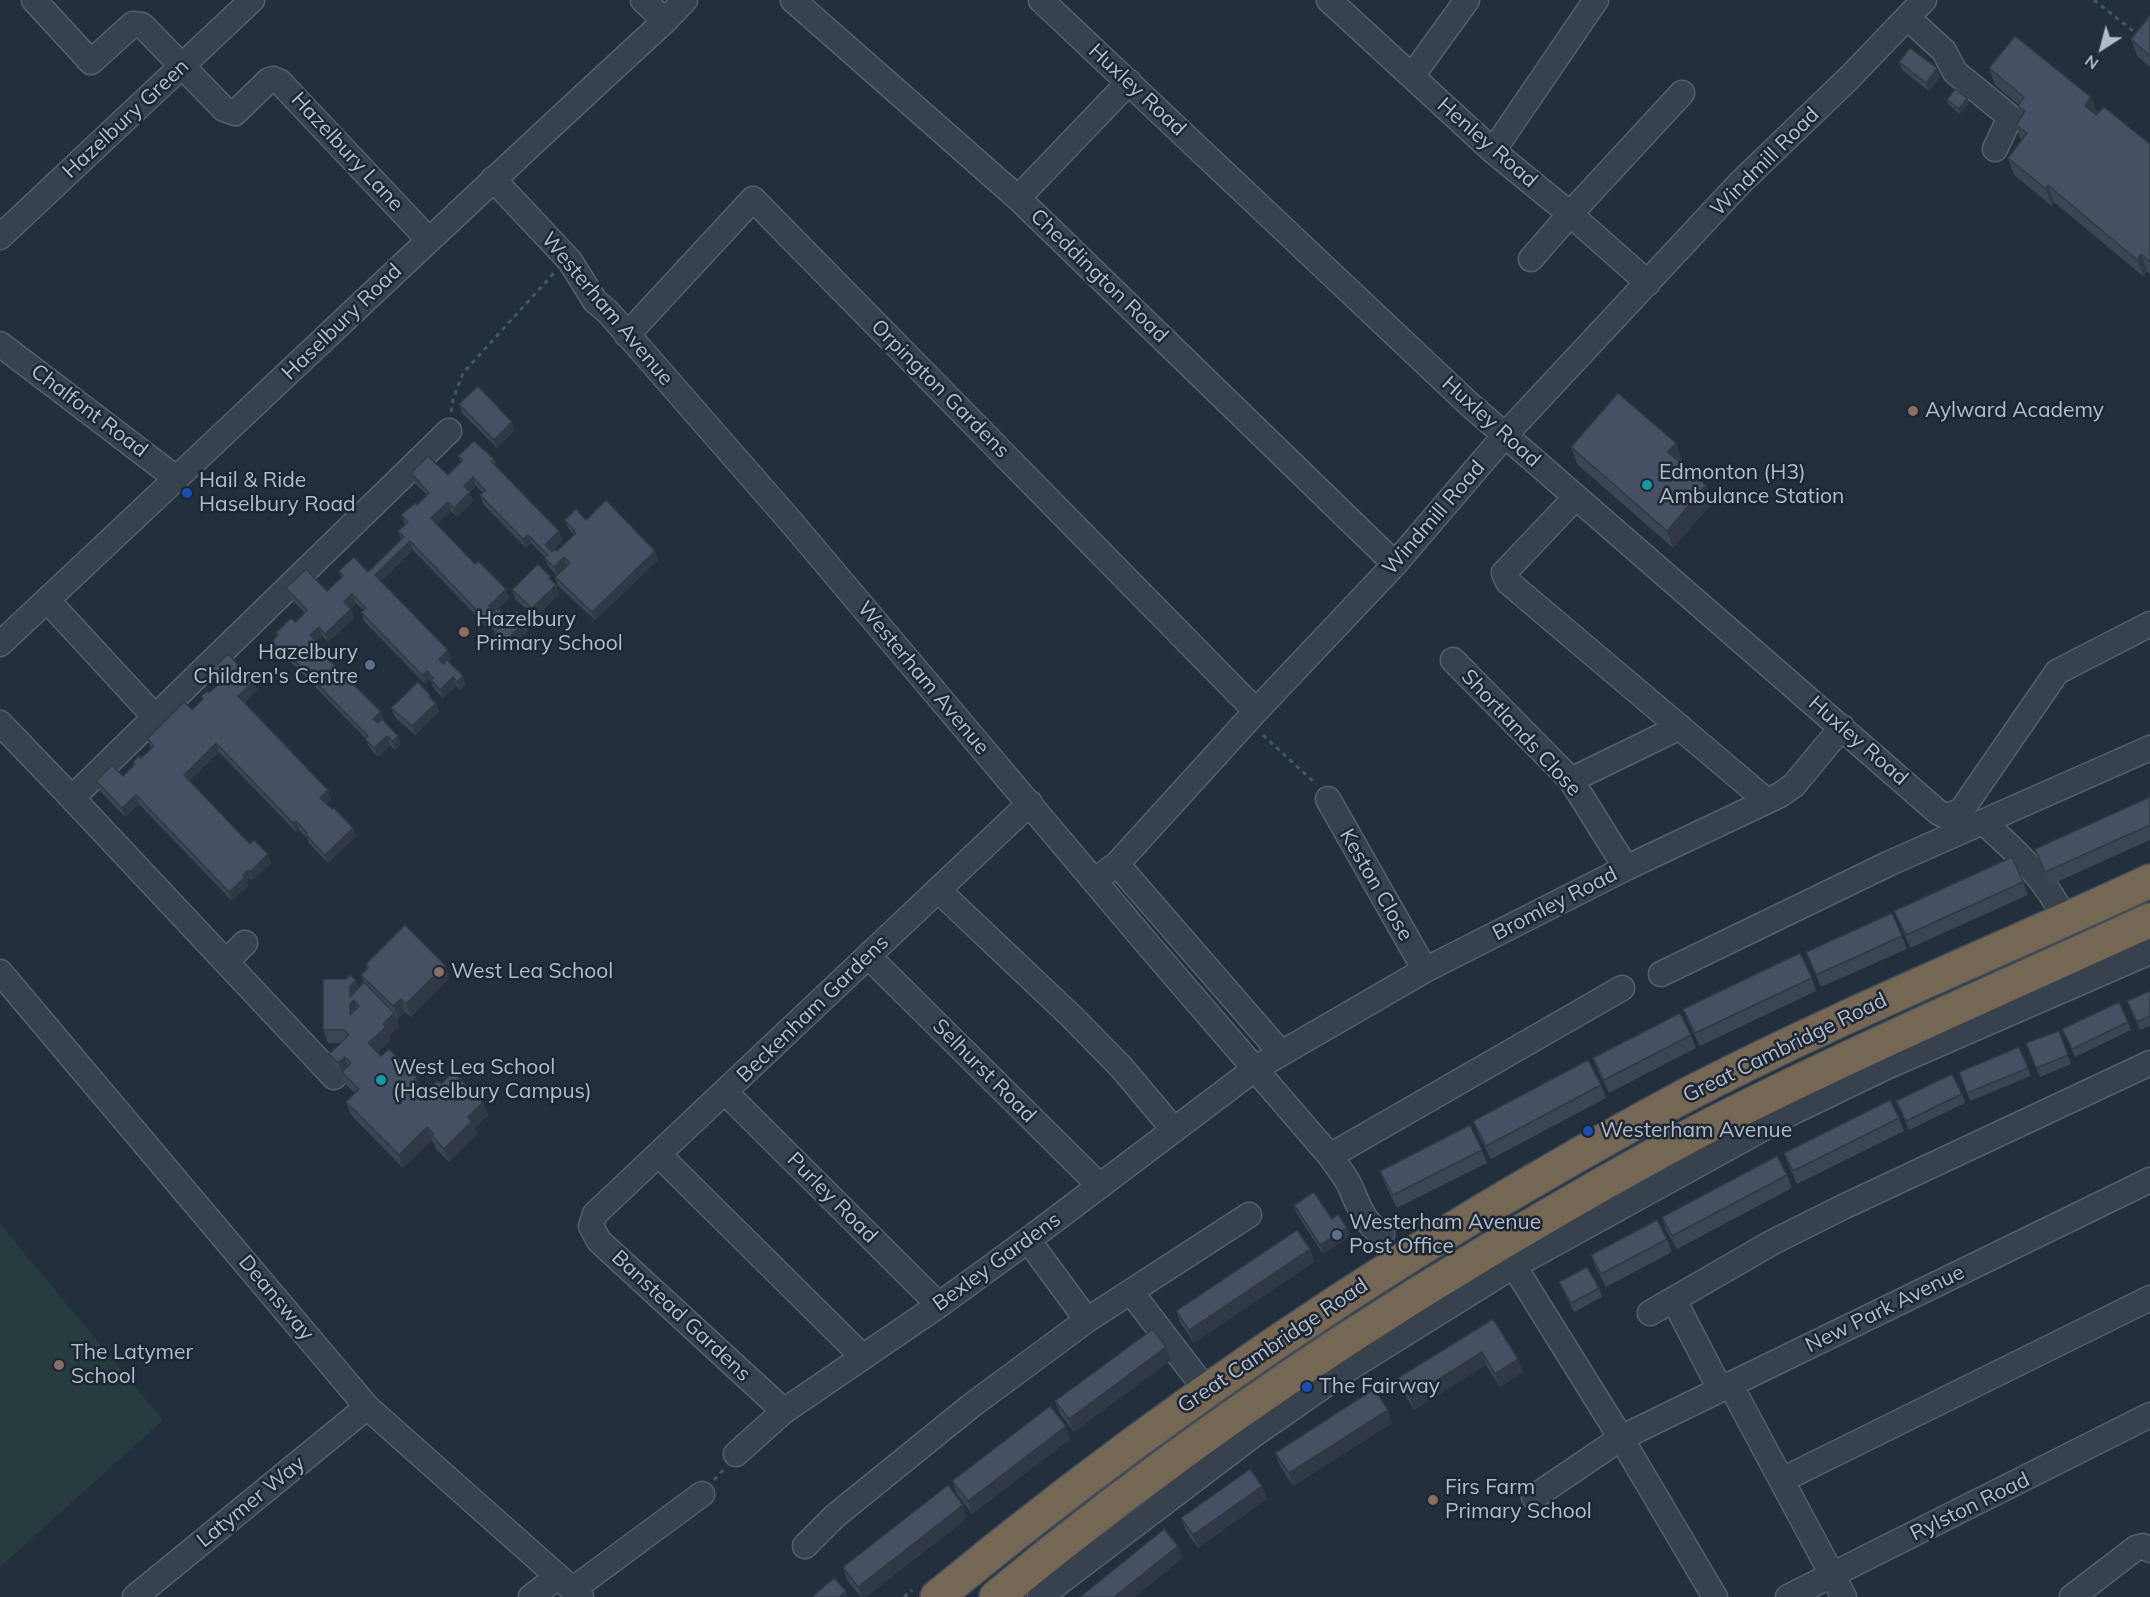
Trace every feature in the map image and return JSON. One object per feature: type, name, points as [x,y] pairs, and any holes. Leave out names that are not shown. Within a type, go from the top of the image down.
[{"type":"highway","name":"Great Cambridge Road","points":[[938,1597],[1077,1485],[1206,1389],[1398,1262],[1556,1168],[1697,1089],[1883,1000],[2150,881]]},
{"type":"highway","name":"Great Cambridge Road","points":[[996,1597],[1099,1515],[1228,1419],[1346,1338],[1534,1223],[1715,1122],[1900,1033],[2150,920]]},
{"type":"street","points":[[34,0],[91,62],[138,23],[182,66]]},
{"type":"street","name":"Hazelbury Green","points":[[0,237],[252,0]]},
{"type":"street","points":[[643,0],[665,21]]},
{"type":"street","name":"Haselbury Road","points":[[0,644],[177,479],[428,239],[685,0]]},
{"type":"street","name":"Cheddington Road","points":[[793,0],[1018,198],[1395,564]]},
{"type":"street","name":"Huxley Road","points":[[1041,0],[1468,403],[1939,813],[1946,816],[1961,811],[2057,672],[2150,624]]},
{"type":"street","name":"Henley Road","points":[[1329,0],[1493,152],[1570,214],[1648,283]]},
{"type":"street","points":[[1412,76],[1467,0]]},
{"type":"street","points":[[1493,152],[1596,0]]},
{"type":"street","name":"Windmill Road","points":[[1094,881],[1117,864],[1395,564],[1506,434],[1741,182],[1850,77],[1924,0]]},
{"type":"street","points":[[1908,18],[1944,51],[1955,72],[2010,117],[1995,149]]},
{"type":"street","name":"Hazelbury Lane","points":[[182,66],[224,109],[236,112],[269,81],[273,79],[280,82],[428,239]]},
{"type":"street","points":[[1018,198],[1129,82]]},
{"type":"street","points":[[1532,259],[1570,214],[1682,93]]},
{"type":"street","name":"Westerham Avenue","points":[[493,179],[570,261],[595,301],[608,312],[792,523],[1173,974],[1256,1068],[1330,1156],[1349,1183],[1367,1198],[1380,1220],[1382,1234],[1398,1262]]},
{"type":"street","name":"Orpington Gardens","points":[[627,335],[753,199],[1252,716]]},
{"type":"street","name":"Chalfont Road","points":[[0,344],[177,479]]},
{"type":"street","points":[[72,798],[449,431]]},
{"type":"street","points":[[1576,497],[1504,573],[1508,582],[1767,801]]},
{"type":"street","points":[[47,600],[154,717]]},
{"type":"street","name":"Shortlands Close","points":[[1454,660],[1571,780],[1626,868]]},
{"type":"street","points":[[0,723],[334,1077]]},
{"type":"street","points":[[1571,780],[1680,727]]},
{"type":"street","name":"Bromley Road","points":[[1256,1068],[1425,970],[1626,868],[1767,801],[1794,785],[1842,727]]},
{"type":"street","points":[[1661,974],[1890,863],[2150,748]]},
{"type":"street","name":"Keston Close","points":[[1328,799],[1425,970]]},
{"type":"street","name":"Beckenham Gardens","points":[[595,1214],[1030,803]]},
{"type":"street","points":[[1983,822],[2023,859],[2058,904],[2065,920]]},
{"type":"street","points":[[1117,864],[1281,1053]]},
{"type":"street","points":[[938,890],[1115,1060],[1174,1130]]},
{"type":"street","points":[[226,962],[245,944]]},
{"type":"street","points":[[1040,1597],[1271,1422],[1348,1369],[1514,1266],[1793,1112],[1886,1067],[2150,952]]},
{"type":"street","name":"Selhurst Road","points":[[868,956],[1100,1186]]},
{"type":"street","points":[[1173,974],[1197,956]]},
{"type":"street","name":"Deansway","points":[[0,972],[367,1407],[570,1588]]},
{"type":"street","points":[[1330,1156],[1622,988]]},
{"type":"street","points":[[1650,1313],[1773,1242],[1823,1217],[2150,1063]]},
{"type":"street","name":"Bexley Gardens","points":[[736,1454],[784,1411],[939,1305],[1256,1068]]},
{"type":"street","name":"Purley Road","points":[[726,1092],[939,1305]]},
{"type":"street","points":[[658,1155],[863,1357]]},
{"type":"street","name":"New Park Avenue","points":[[1534,1497],[1621,1438],[2150,1180]]},
{"type":"street","name":"Banstead Gardens","points":[[595,1214],[591,1226],[599,1240],[784,1411]]},
{"type":"street","points":[[805,1546],[835,1516],[972,1405],[1088,1320],[1249,1215]]},
{"type":"street","points":[[1028,1240],[1088,1320]]},
{"type":"street","points":[[1514,1266],[1621,1438],[1715,1597]]},
{"type":"street","points":[[1131,1292],[1206,1389]]},
{"type":"street","points":[[1782,1480],[2150,1298]]},
{"type":"street","points":[[1674,1300],[1782,1480],[1844,1597]]},
{"type":"street","name":"Latymer Way","points":[[135,1597],[367,1407]]},
{"type":"street","name":"Rylston Road","points":[[1788,1597],[2150,1415]]},
{"type":"street","points":[[531,1597],[570,1588],[702,1494]]},
{"type":"street","points":[[2072,1597],[2136,1548],[2143,1546],[2150,1550]]},
{"type":"path","points":[[2094,0],[2142,38]]},
{"type":"path","points":[[449,431],[453,400],[463,373],[558,269],[568,282],[578,272]]},
{"type":"path","points":[[1252,716],[1320,787],[1328,799]]},
{"type":"path","points":[[702,1494],[736,1454]]},
{"type":"green space","name":"The Latymer School","points":[[0,1224],[163,1420],[0,1567]]},
{"type":"building","points":[[2150,15],[2150,56],[2131,39]]},
{"type":"building","points":[[2015,36],[2091,97],[2085,106],[2096,115],[2104,107],[2150,144],[2150,262],[2141,254],[2137,260],[2048,185],[2046,189],[2008,158],[2027,133],[2016,125],[2025,111],[2018,106],[2024,97],[1989,68]]},
{"type":"building","points":[[1910,48],[1937,68],[1926,83],[1899,62]]},
{"type":"building","points":[[1955,89],[1967,98],[1959,109],[1947,100]]},
{"type":"building","points":[[478,386],[512,422],[494,440],[459,404]]},
{"type":"building","name":"Edmonton (H3) Ambulance Station","points":[[1618,393],[1676,443],[1668,452],[1706,485],[1667,531],[1571,447]]},
{"type":"building","points":[[474,441],[494,459],[491,461],[559,531],[545,545],[552,552],[555,549],[557,551],[576,533],[565,520],[576,509],[586,520],[606,500],[655,551],[592,612],[555,577],[570,563],[564,557],[554,567],[544,558],[548,555],[528,535],[523,539],[480,495],[485,490],[473,477],[464,486],[470,492],[454,508],[448,502],[431,518],[475,564],[478,561],[506,589],[489,606],[495,612],[498,609],[504,615],[508,611],[512,615],[516,611],[526,621],[503,643],[494,633],[498,629],[488,619],[486,620],[410,541],[375,575],[448,650],[439,659],[443,664],[447,660],[463,676],[457,682],[453,677],[440,690],[427,671],[422,675],[361,612],[366,608],[352,594],[344,602],[351,609],[325,634],[319,627],[310,635],[326,652],[323,654],[381,712],[373,719],[378,723],[382,719],[398,736],[392,741],[387,736],[374,748],[365,739],[368,736],[284,650],[282,652],[272,642],[278,635],[276,633],[291,618],[296,622],[307,610],[286,588],[306,569],[327,591],[343,576],[339,571],[354,557],[368,572],[404,537],[398,531],[408,522],[401,515],[415,503],[417,505],[429,493],[411,473],[428,456],[448,475],[463,460],[458,456]]},
{"type":"building","points":[[538,564],[556,585],[532,608],[512,590]]},
{"type":"building","points":[[228,654],[254,681],[238,696],[328,790],[320,798],[332,809],[334,808],[353,828],[325,855],[296,821],[293,823],[216,743],[184,775],[250,844],[254,840],[268,854],[250,872],[248,870],[243,875],[245,877],[229,892],[136,795],[122,808],[96,781],[112,765],[123,776],[135,764],[133,762],[139,756],[141,758],[154,746],[147,739],[184,702],[192,710],[203,699],[201,696],[207,691],[209,693],[222,681],[211,670]]},
{"type":"building","points":[[418,682],[436,703],[412,726],[391,708]]},
{"type":"building","points":[[2150,797],[2150,825],[2045,872],[2035,849]]},
{"type":"building","points":[[2012,857],[2023,882],[1906,935],[1894,911]]},
{"type":"building","points":[[1892,913],[1902,936],[1816,975],[1806,952]]},
{"type":"building","points":[[405,925],[445,965],[406,1004],[401,999],[393,1006],[361,975],[369,967],[366,964]]},
{"type":"building","points":[[1800,953],[1812,978],[1695,1033],[1683,1009]]},
{"type":"building","name":"West Lea School (Haselbury Campus)","points":[[350,975],[356,980],[350,986],[350,997],[364,982],[394,1013],[383,1024],[386,1027],[368,1043],[381,1056],[389,1049],[417,1078],[410,1085],[424,1099],[437,1081],[441,1084],[453,1072],[483,1102],[468,1117],[472,1121],[444,1149],[427,1127],[399,1155],[346,1102],[359,1089],[342,1072],[351,1063],[345,1057],[338,1063],[329,1054],[349,1035],[344,1030],[323,1030],[323,979],[346,979]],"holes":[[[354,1000],[359,1006],[350,1015],[350,1004]]]},
{"type":"building","points":[[2150,991],[2150,1016],[2137,1022],[2127,1001]]},
{"type":"building","points":[[2119,1002],[2128,1022],[2072,1049],[2062,1029]]},
{"type":"building","points":[[1680,1013],[1691,1035],[1604,1080],[1593,1058]]},
{"type":"building","points":[[2059,1031],[2068,1055],[2036,1068],[2026,1043]]},
{"type":"building","points":[[2019,1047],[2028,1068],[1967,1093],[1959,1072]]},
{"type":"building","points":[[1588,1060],[1601,1085],[1486,1146],[1473,1121]]},
{"type":"building","points":[[1952,1074],[1962,1094],[1906,1121],[1896,1101]]},
{"type":"building","points":[[1890,1100],[1899,1118],[1793,1171],[1784,1153]]},
{"type":"building","points":[[1470,1125],[1482,1150],[1393,1195],[1380,1171]]},
{"type":"building","points":[[1777,1156],[1787,1175],[1672,1236],[1662,1217]]},
{"type":"building","points":[[1314,1192],[1332,1219],[1338,1214],[1347,1228],[1320,1245],[1294,1205]]},
{"type":"building","points":[[1657,1220],[1667,1239],[1601,1274],[1591,1255]]},
{"type":"building","points":[[1297,1230],[1310,1249],[1189,1330],[1176,1311]]},
{"type":"building","points":[[1587,1267],[1599,1288],[1571,1303],[1559,1282]]},
{"type":"building","points":[[1493,1319],[1518,1359],[1495,1374],[1482,1352],[1410,1397],[1398,1378]]},
{"type":"building","points":[[1153,1329],[1166,1347],[1069,1419],[1055,1401]]},
{"type":"building","points":[[1374,1389],[1388,1410],[1289,1473],[1275,1453]]},
{"type":"building","points":[[1050,1406],[1066,1426],[968,1501],[952,1481]]},
{"type":"building","points":[[1250,1469],[1262,1486],[1193,1535],[1181,1518]]},
{"type":"building","points":[[948,1485],[963,1505],[858,1587],[843,1567]]},
{"type":"building","points":[[1164,1529],[1178,1546],[1114,1597],[1080,1597]]},
{"type":"building","points":[[834,1578],[846,1591],[839,1597],[812,1597]]},
{"type":"place","name":"Aylward Academy","points":[[1913,411]]},
{"type":"place","name":"Edmonton (H3) Ambulance Station","points":[[1647,485]]},
{"type":"place","name":"Hail & Ride Haselbury Road","points":[[187,493]]},
{"type":"place","name":"Hazelbury Primary School","points":[[464,632]]},
{"type":"place","name":"Hazelbury Children's Centre","points":[[370,665]]},
{"type":"place","name":"West Lea School","points":[[439,972]]},
{"type":"place","name":"West Lea School (Haselbury Campus)","points":[[381,1080]]},
{"type":"place","name":"Westerham Avenue","points":[[1588,1131]]},
{"type":"place","name":"Westerham Avenue Post Office","points":[[1337,1235]]},
{"type":"place","name":"The Latymer School","points":[[59,1365]]},
{"type":"place","name":"The Fairway","points":[[1307,1387]]},
{"type":"place","name":"Firs Farm Primary School","points":[[1433,1500]]}]
